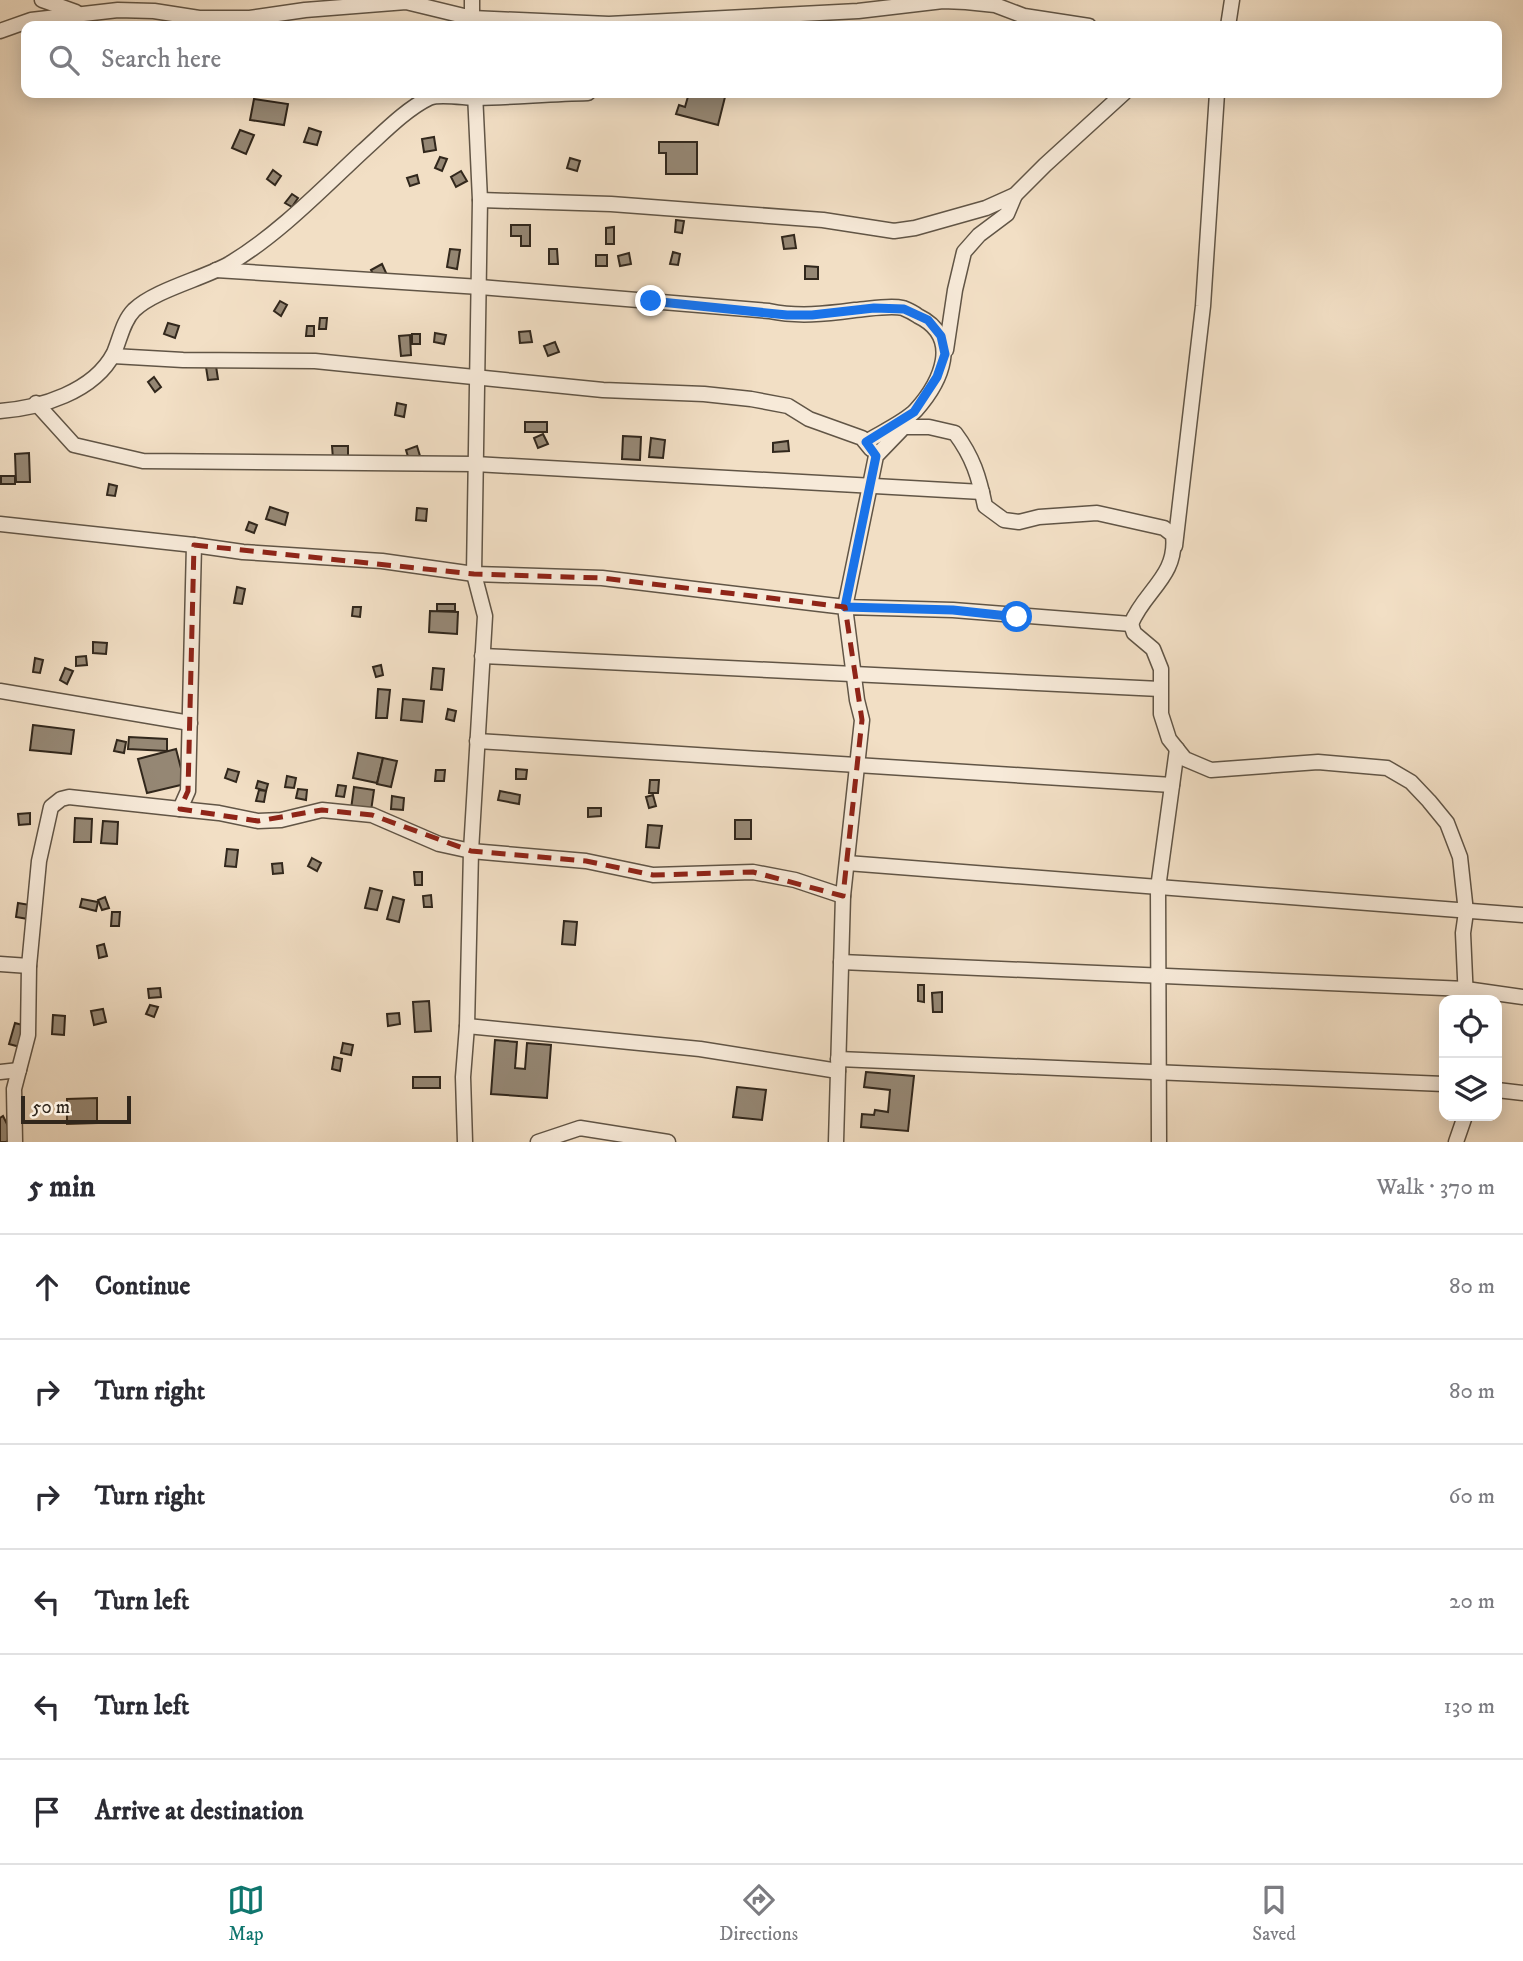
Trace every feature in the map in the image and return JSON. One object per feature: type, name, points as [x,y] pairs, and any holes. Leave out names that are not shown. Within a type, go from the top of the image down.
[{"type":"street","points":[[41,0],[78,13]]},
{"type":"street","points":[[472,0],[472,21]]},
{"type":"street","points":[[1229,21],[1233,0]]},
{"type":"street","points":[[666,21],[858,11],[932,1],[995,5],[1024,16],[1056,21]]},
{"type":"street","points":[[28,21],[118,10],[154,11],[199,18],[250,18],[303,5],[406,2],[469,21]]},
{"type":"street","points":[[0,31],[21,24]]},
{"type":"street","points":[[0,411],[36,404],[78,389],[97,376],[113,356],[135,309],[169,290],[216,270],[262,242],[389,127],[428,98]]},
{"type":"street","points":[[465,1142],[463,1077],[467,1026],[471,851],[485,616],[474,574],[480,287],[480,200],[475,98]]},
{"type":"street","points":[[866,442],[914,412],[931,390],[945,354],[964,252],[979,235],[1007,214],[1015,195],[1045,165],[1119,98]]},
{"type":"street","points":[[1131,624],[1163,579],[1175,550],[1203,306],[1217,98]]},
{"type":"street","points":[[480,200],[611,204],[823,220],[894,231],[974,212],[1015,195]]},
{"type":"street","points":[[216,270],[480,287],[787,315],[874,308],[904,309],[928,320],[941,336],[945,354]]},
{"type":"street","points":[[113,356],[183,360],[315,361],[476,379],[751,399],[788,406],[809,419],[862,438],[876,456]]},
{"type":"street","points":[[36,404],[74,445],[142,461],[475,464],[982,492]]},
{"type":"street","points":[[836,1142],[843,896],[862,720],[845,607],[876,456],[904,428],[929,428],[955,433],[970,453],[985,506],[1004,520],[1019,522],[1039,517],[1097,513],[1164,528],[1173,535],[1175,550]]},
{"type":"street","points":[[0,524],[243,552],[382,561],[474,574],[602,578],[845,607],[953,610],[1131,624]]},
{"type":"street","points":[[180,809],[188,791],[194,545]]},
{"type":"street","points":[[841,962],[1160,976],[1466,995],[1463,933],[1466,912],[1460,857],[1447,823],[1411,782],[1387,768],[1318,762],[1211,770],[1185,759],[1169,739],[1161,714],[1161,669],[1153,649],[1134,633],[1131,624]]},
{"type":"street","points":[[482,656],[1160,689]]},
{"type":"street","points":[[0,691],[190,723]]},
{"type":"street","points":[[477,741],[1172,785]]},
{"type":"street","points":[[1158,1142],[1158,888],[1177,749]]},
{"type":"street","points":[[15,1142],[14,1089],[28,1035],[29,967],[39,861],[51,807],[61,799],[69,797],[219,813],[258,821],[281,820],[323,810],[372,816],[439,844],[471,851],[586,861],[653,876],[753,872],[795,880],[843,896]]},
{"type":"street","points":[[847,863],[1523,915]]},
{"type":"street","points":[[0,964],[29,967]]},
{"type":"street","points":[[1502,996],[1523,996]]},
{"type":"street","points":[[467,1026],[838,1065],[1439,1084]]},
{"type":"street","points":[[0,1072],[19,1070]]},
{"type":"street","points":[[1502,1091],[1523,1094]]},
{"type":"street","points":[[1456,1142],[1463,1121]]},
{"type":"street","points":[[538,1142],[580,1128],[668,1142]]},
{"type":"highlighted area","points":[[194,545],[474,574],[602,578],[845,607],[862,720],[843,896],[753,872],[653,875],[586,861],[471,851],[372,815],[322,810],[258,821],[180,809],[188,791]]},
{"type":"building","points":[[688,98],[725,98],[718,125],[676,114],[679,105],[685,107]]},
{"type":"building","points":[[254,99],[288,104],[284,125],[250,120]]},
{"type":"building","points":[[309,128],[321,132],[317,145],[304,142]]},
{"type":"building","points":[[240,130],[254,135],[246,154],[232,148]]},
{"type":"building","points":[[434,137],[436,150],[424,152],[422,139]]},
{"type":"building","points":[[659,142],[697,142],[697,174],[666,174],[666,153],[659,153]]},
{"type":"building","points":[[440,157],[447,159],[442,171],[435,168]]},
{"type":"building","points":[[570,158],[580,161],[577,171],[567,168]]},
{"type":"building","points":[[273,170],[281,176],[275,185],[267,179]]},
{"type":"building","points":[[461,171],[467,181],[456,187],[451,177]]},
{"type":"building","points":[[417,175],[419,183],[410,186],[407,178]]},
{"type":"building","points":[[292,194],[298,198],[292,207],[285,203]]},
{"type":"building","points":[[676,220],[684,221],[682,233],[675,232]]},
{"type":"building","points":[[511,225],[530,225],[530,246],[521,246],[521,236],[511,236]]},
{"type":"building","points":[[614,227],[614,244],[606,244],[606,228]]},
{"type":"building","points":[[794,235],[796,248],[784,249],[782,237]]},
{"type":"building","points":[[450,249],[460,250],[457,269],[447,267]]},
{"type":"building","points":[[549,249],[557,249],[558,264],[549,264]]},
{"type":"building","points":[[673,252],[680,254],[678,265],[670,264]]},
{"type":"building","points":[[629,253],[631,264],[620,266],[618,256]]},
{"type":"building","points":[[596,255],[607,255],[607,266],[596,266]]},
{"type":"building","points":[[382,264],[387,275],[376,280],[371,270]]},
{"type":"building","points":[[805,266],[818,267],[818,279],[805,279]]},
{"type":"building","points":[[280,301],[287,305],[281,316],[274,311]]},
{"type":"building","points":[[320,318],[327,318],[326,329],[319,329]]},
{"type":"building","points":[[168,323],[179,326],[175,338],[164,334]]},
{"type":"building","points":[[307,326],[314,326],[314,336],[306,336]]},
{"type":"building","points":[[530,331],[532,342],[520,343],[519,332]]},
{"type":"building","points":[[435,333],[446,335],[444,344],[434,342]]},
{"type":"building","points":[[412,334],[420,334],[420,344],[412,344]]},
{"type":"building","points":[[410,335],[411,355],[401,356],[399,336]]},
{"type":"building","points":[[555,342],[559,352],[548,356],[544,346]]},
{"type":"building","points":[[216,366],[218,379],[208,380],[206,367]]},
{"type":"building","points":[[154,377],[161,387],[155,392],[148,382]]},
{"type":"building","points":[[397,403],[406,405],[404,417],[395,415]]},
{"type":"building","points":[[525,422],[547,422],[547,432],[525,432]]},
{"type":"building","points":[[543,434],[548,444],[538,448],[534,438]]},
{"type":"building","points":[[623,436],[641,437],[640,460],[622,459]]},
{"type":"building","points":[[651,438],[665,440],[663,458],[649,457]]},
{"type":"building","points":[[788,441],[789,451],[773,452],[773,443]]},
{"type":"building","points":[[332,446],[348,446],[348,459],[333,459]]},
{"type":"building","points":[[417,446],[420,456],[409,460],[406,450]]},
{"type":"building","points":[[29,453],[30,482],[16,482],[15,454]]},
{"type":"building","points":[[1,476],[15,476],[15,484],[1,484]]},
{"type":"building","points":[[109,484],[117,486],[115,496],[107,495]]},
{"type":"building","points":[[270,507],[288,513],[285,525],[266,519]]},
{"type":"building","points":[[417,508],[427,509],[426,521],[416,520]]},
{"type":"building","points":[[249,522],[257,525],[254,533],[246,530]]},
{"type":"building","points":[[237,587],[245,589],[242,604],[234,603]]},
{"type":"building","points":[[437,604],[455,604],[455,611],[437,611]]},
{"type":"building","points":[[353,607],[361,607],[360,617],[352,616]]},
{"type":"building","points":[[430,611],[458,612],[457,634],[429,632]]},
{"type":"building","points":[[93,642],[107,643],[106,654],[93,653]]},
{"type":"building","points":[[86,656],[87,665],[76,666],[76,657]]},
{"type":"building","points":[[35,658],[43,660],[40,673],[33,672]]},
{"type":"building","points":[[381,665],[383,675],[376,677],[373,667]]},
{"type":"building","points":[[65,668],[73,671],[67,684],[60,680]]},
{"type":"building","points":[[433,668],[444,669],[442,690],[431,689]]},
{"type":"building","points":[[378,689],[390,690],[387,718],[376,718]]},
{"type":"building","points":[[403,699],[424,701],[422,722],[401,720]]},
{"type":"building","points":[[448,709],[456,711],[454,721],[446,719]]},
{"type":"building","points":[[33,725],[74,730],[71,754],[30,750]]},
{"type":"building","points":[[129,737],[167,739],[167,751],[128,749]]},
{"type":"building","points":[[117,740],[126,742],[124,753],[114,751]]},
{"type":"building","points":[[176,749],[185,784],[147,793],[138,759]]},
{"type":"building","points":[[358,753],[383,758],[377,783],[353,778]]},
{"type":"building","points":[[383,758],[397,761],[391,787],[377,784]]},
{"type":"building","points":[[228,769],[239,772],[236,782],[225,778]]},
{"type":"building","points":[[516,769],[527,770],[526,779],[516,779]]},
{"type":"building","points":[[436,770],[445,770],[444,781],[435,781]]},
{"type":"building","points":[[287,776],[296,778],[294,788],[285,787]]},
{"type":"building","points":[[650,780],[659,780],[658,793],[649,793]]},
{"type":"building","points":[[258,781],[268,784],[266,791],[256,788]]},
{"type":"building","points":[[338,785],[346,786],[344,797],[336,796]]},
{"type":"building","points":[[354,787],[374,790],[371,811],[351,809]]},
{"type":"building","points":[[298,789],[307,790],[306,800],[296,798]]},
{"type":"building","points":[[259,790],[266,791],[264,802],[256,801]]},
{"type":"building","points":[[500,791],[520,795],[519,804],[498,800]]},
{"type":"building","points":[[653,795],[656,806],[649,808],[646,797]]},
{"type":"building","points":[[392,796],[404,798],[403,810],[391,809]]},
{"type":"building","points":[[588,808],[601,808],[601,816],[588,817]]},
{"type":"building","points":[[30,813],[30,824],[19,825],[18,814]]},
{"type":"building","points":[[75,818],[92,819],[91,842],[74,842]]},
{"type":"building","points":[[735,820],[751,820],[751,839],[735,839]]},
{"type":"building","points":[[103,821],[118,822],[117,844],[101,843]]},
{"type":"building","points":[[648,825],[662,826],[659,848],[646,847]]},
{"type":"building","points":[[227,849],[238,850],[236,867],[225,866]]},
{"type":"building","points":[[312,858],[321,863],[317,871],[308,866]]},
{"type":"building","points":[[282,863],[283,873],[273,874],[272,864]]},
{"type":"building","points":[[414,872],[422,872],[422,885],[415,885]]},
{"type":"building","points":[[370,888],[382,891],[377,910],[365,908]]},
{"type":"building","points":[[431,895],[432,907],[424,907],[423,896]]},
{"type":"building","points":[[105,897],[109,908],[102,910],[98,900]]},
{"type":"building","points":[[393,897],[404,900],[399,922],[387,919]]},
{"type":"building","points":[[82,899],[98,902],[96,911],[80,907]]},
{"type":"building","points":[[18,903],[30,905],[28,919],[16,917]]},
{"type":"building","points":[[112,912],[120,912],[119,926],[111,926]]},
{"type":"building","points":[[564,921],[577,922],[575,945],[562,944]]},
{"type":"building","points":[[104,944],[107,956],[99,958],[97,946]]},
{"type":"building","points":[[918,985],[924,985],[924,1002],[918,1001]]},
{"type":"building","points":[[160,988],[161,997],[149,998],[148,989]]},
{"type":"building","points":[[942,992],[942,1012],[933,1012],[932,993]]},
{"type":"building","points":[[429,1001],[431,1031],[415,1032],[413,1002]]},
{"type":"building","points":[[150,1005],[158,1007],[154,1017],[146,1014]]},
{"type":"building","points":[[103,1009],[106,1022],[94,1025],[91,1011]]},
{"type":"building","points":[[399,1013],[400,1024],[388,1026],[387,1014]]},
{"type":"building","points":[[53,1015],[65,1016],[64,1035],[52,1034]]},
{"type":"building","points":[[15,1023],[26,1026],[20,1047],[9,1044]]},
{"type":"building","points":[[495,1040],[517,1042],[515,1068],[525,1069],[527,1043],[551,1045],[547,1098],[491,1094]]},
{"type":"building","points":[[343,1043],[353,1045],[351,1055],[341,1053]]},
{"type":"building","points":[[334,1057],[342,1059],[340,1071],[332,1069]]},
{"type":"building","points":[[866,1072],[914,1076],[908,1131],[861,1127],[862,1114],[874,1115],[875,1110],[888,1112],[890,1090],[864,1087]]},
{"type":"building","points":[[413,1077],[440,1077],[440,1088],[413,1088]]},
{"type":"building","points":[[737,1087],[766,1090],[762,1120],[733,1117]]},
{"type":"building","points":[[97,1098],[97,1123],[67,1124],[67,1099]]},
{"type":"building","points":[[3,1116],[14,1138],[0,1142],[0,1118]]},
{"type":"route","points":[[651,301],[787,315],[874,308],[904,309],[928,320],[941,336],[945,354],[931,390],[914,412],[866,442],[876,456],[845,607],[953,610],[1017,617]]}]
